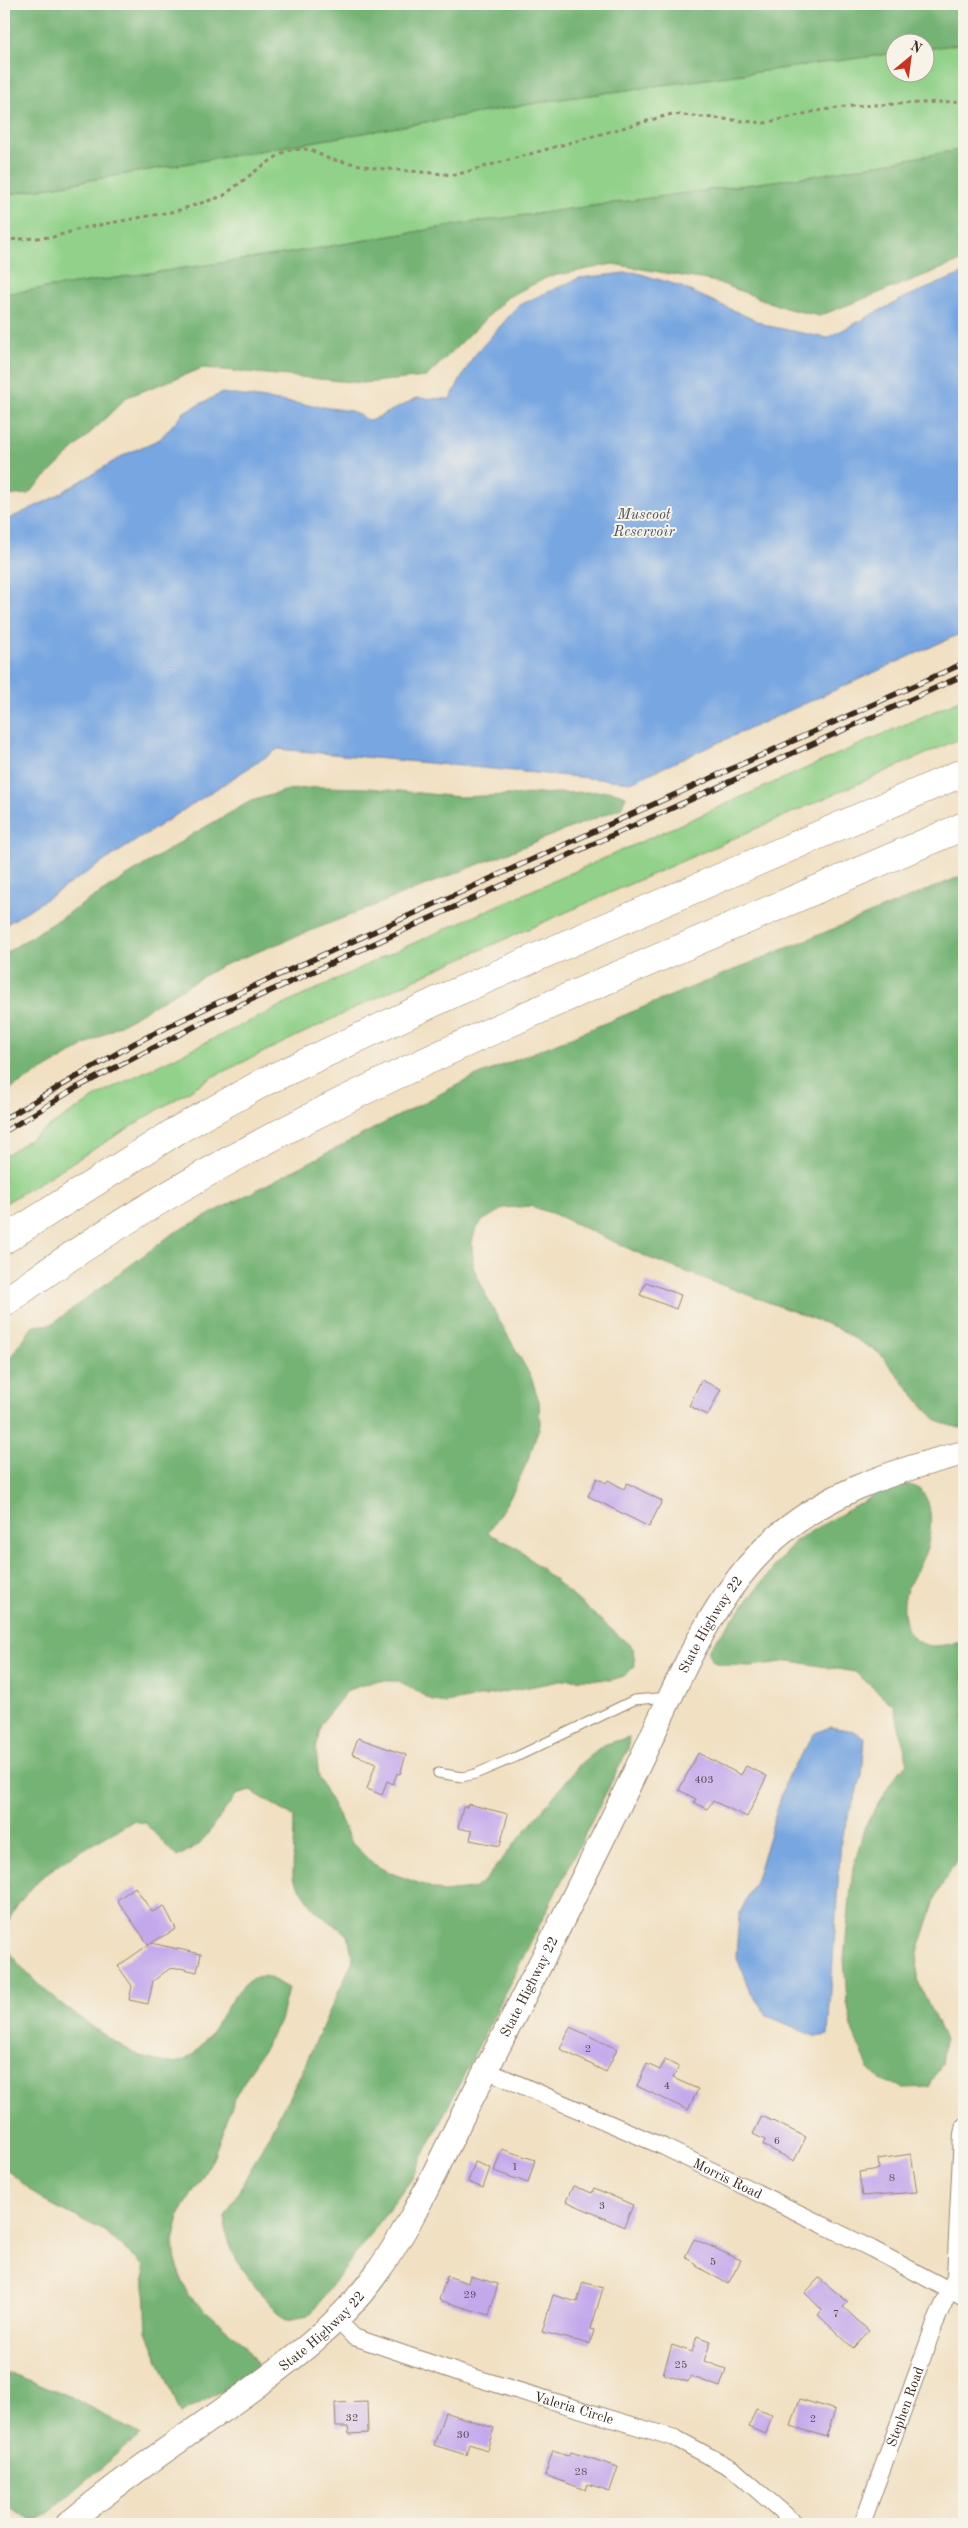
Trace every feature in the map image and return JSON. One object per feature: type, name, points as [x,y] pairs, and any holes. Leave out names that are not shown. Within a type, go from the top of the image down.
[{"type":"highway","points":[[4,1240],[90,1183],[176,1131],[275,1076],[452,994],[964,772]]},
{"type":"highway","points":[[4,1303],[116,1226],[202,1174],[298,1122],[473,1040],[964,826]]},
{"type":"main road","name":"State Highway 22","points":[[68,2524],[296,2357],[337,2320],[367,2286],[391,2252],[486,2070],[580,1885],[671,1697],[723,1600],[764,1549],[788,1529],[833,1498],[896,1472],[964,1453]]},
{"type":"street","name":"Morris Road","points":[[486,2070],[664,2147],[872,2249],[964,2298]]},
{"type":"street","name":"Stephen Road","points":[[862,2524],[948,2290],[955,2277],[962,2134],[964,2126]]},
{"type":"street","name":"Valeria Circle","points":[[337,2320],[354,2337],[464,2374],[675,2438],[733,2469],[796,2524]]},
{"type":"lane","points":[[438,1773],[462,1776],[475,1774],[516,1758],[634,1700],[671,1697]]},
{"type":"path","points":[[4,240],[53,237],[83,228],[176,211],[223,196],[287,150],[309,149],[329,159],[376,168],[455,175],[672,114],[765,123],[816,111],[852,106],[964,101]]},
{"type":"green space","points":[[4,4],[964,4],[964,43],[936,47],[936,32],[886,32],[886,54],[554,100],[4,195]]},
{"type":"green space","points":[[964,43],[964,149],[818,175],[468,223],[290,253],[4,294],[4,195],[554,100],[886,54],[886,82],[936,82],[936,47]]},
{"type":"green space","points":[[964,149],[964,260],[819,316],[785,308],[717,282],[613,264],[548,277],[508,297],[426,377],[362,383],[203,368],[127,397],[28,494],[4,496],[4,294],[290,253],[468,223],[818,175]]},
{"type":"green space","points":[[964,698],[964,737],[428,973],[212,1077],[4,1204],[4,1156],[105,1091],[387,955]]},
{"type":"green space","points":[[319,787],[369,788],[459,797],[611,791],[626,796],[621,808],[219,967],[4,1093],[4,954],[198,831],[251,801],[288,790]]},
{"type":"green space","points":[[964,875],[964,1429],[941,1423],[931,1415],[879,1353],[835,1327],[649,1258],[554,1214],[530,1206],[504,1208],[482,1221],[475,1231],[472,1242],[473,1267],[489,1302],[531,1377],[539,1401],[540,1425],[528,1460],[512,1494],[488,1533],[516,1547],[633,1648],[635,1666],[624,1676],[611,1680],[570,1679],[447,1703],[433,1701],[399,1681],[375,1681],[348,1690],[321,1723],[316,1750],[319,1778],[352,1843],[372,1863],[388,1872],[443,1892],[473,1889],[484,1881],[581,1763],[603,1745],[629,1737],[628,1749],[411,2180],[309,2316],[286,2320],[265,2298],[237,2261],[227,2233],[225,2217],[298,2080],[353,1960],[348,1935],[316,1911],[293,1878],[294,1817],[251,1791],[236,1795],[200,1844],[177,1857],[145,1823],[133,1821],[69,1858],[46,1874],[14,1910],[7,1926],[7,1944],[14,1957],[27,1973],[88,2024],[142,2057],[172,2063],[186,2059],[199,2049],[240,1989],[251,1979],[264,1976],[288,1988],[280,2021],[237,2093],[212,2160],[180,2214],[173,2241],[177,2267],[188,2295],[244,2344],[260,2369],[181,2414],[147,2332],[144,2266],[103,2230],[42,2200],[4,2167],[4,1366],[33,1326],[52,1324],[172,1234],[467,1080]]},
{"type":"green space","points":[[900,1484],[914,1486],[919,1489],[925,1497],[930,1512],[929,1539],[925,1553],[905,1595],[904,1613],[907,1628],[919,1642],[930,1646],[964,1642],[964,1846],[937,1894],[918,1952],[917,1979],[945,2040],[942,2064],[929,2087],[904,2088],[879,2079],[869,2069],[853,2032],[847,2001],[844,1959],[853,1868],[865,1826],[897,1773],[908,1764],[894,1706],[855,1672],[791,1661],[751,1666],[726,1665],[713,1662],[708,1650],[796,1540],[887,1488]]},
{"type":"green space","points":[[4,2372],[72,2397],[140,2435],[36,2523],[4,2505]]},
{"type":"water","name":"Muscoot Reservoir","points":[[634,272],[677,285],[768,326],[827,338],[906,297],[964,273],[964,632],[631,782],[278,749],[4,926],[4,521],[51,499],[126,454],[160,439],[184,412],[222,393],[351,411],[370,421],[417,398],[450,399],[473,357],[519,305],[579,278]]},
{"type":"water","points":[[830,1727],[854,1731],[865,1738],[862,1776],[841,1839],[828,2035],[816,2037],[768,2016],[750,1992],[736,1955],[739,1915],[756,1879],[787,1777],[815,1733]]},
{"type":"building","points":[[646,1282],[681,1295],[676,1309],[640,1295]]},
{"type":"building","points":[[701,1380],[721,1389],[708,1415],[689,1406]]},
{"type":"building","points":[[597,1478],[606,1483],[608,1480],[624,1489],[627,1483],[662,1501],[649,1527],[588,1496]]},
{"type":"building","points":[[358,1738],[406,1755],[400,1774],[397,1773],[393,1784],[387,1781],[382,1795],[367,1789],[376,1763],[352,1754]]},
{"type":"building","points":[[698,1753],[741,1775],[746,1766],[767,1776],[747,1817],[713,1801],[707,1809],[694,1802],[696,1799],[679,1790]]},
{"type":"building","points":[[468,1804],[508,1814],[500,1846],[470,1840],[472,1831],[458,1828],[463,1807],[467,1807]]},
{"type":"building","points":[[135,1887],[152,1912],[164,1906],[176,1929],[148,1944],[117,1900]]},
{"type":"building","points":[[151,1943],[201,1954],[197,1972],[180,1968],[169,1969],[153,1981],[148,2004],[129,2000],[132,1986],[118,1966]]},
{"type":"building","points":[[570,2027],[617,2049],[606,2072],[560,2049]]},
{"type":"building","points":[[665,2060],[679,2067],[673,2078],[698,2089],[688,2110],[637,2086],[647,2064],[660,2070]]},
{"type":"building","points":[[762,2116],[806,2137],[794,2161],[763,2145],[765,2140],[753,2134]]},
{"type":"building","points":[[502,2149],[535,2160],[528,2183],[494,2171]]},
{"type":"building","points":[[911,2154],[917,2192],[862,2196],[859,2172],[879,2169],[878,2159]]},
{"type":"building","points":[[475,2162],[490,2168],[483,2188],[468,2182]]},
{"type":"building","points":[[573,2186],[592,2193],[594,2188],[633,2205],[624,2227],[566,2201]]},
{"type":"building","points":[[694,2239],[741,2260],[728,2284],[696,2266],[697,2264],[685,2257]]},
{"type":"building","points":[[447,2276],[468,2283],[470,2276],[498,2284],[489,2315],[439,2300]]},
{"type":"building","points":[[819,2278],[848,2302],[843,2307],[869,2331],[853,2348],[818,2315],[822,2310],[805,2293]]},
{"type":"building","points":[[583,2282],[603,2288],[591,2329],[594,2330],[590,2344],[542,2332],[553,2295],[577,2302]]},
{"type":"building","points":[[697,2336],[711,2341],[704,2361],[726,2369],[720,2387],[690,2376],[688,2382],[663,2374],[672,2345],[692,2352]]},
{"type":"building","points":[[800,2399],[835,2410],[826,2437],[791,2426]]},
{"type":"building","points":[[367,2402],[368,2433],[349,2434],[348,2427],[336,2427],[335,2403]]},
{"type":"building","points":[[756,2409],[772,2415],[766,2434],[749,2427]]},
{"type":"building","points":[[445,2412],[494,2428],[487,2450],[469,2444],[466,2455],[434,2445]]},
{"type":"building","points":[[553,2450],[570,2456],[571,2452],[618,2467],[610,2491],[588,2484],[586,2490],[545,2475]]},
{"type":"railway","points":[[4,1119],[135,1043],[206,1008],[964,663]]},
{"type":"railway","points":[[4,1132],[76,1088],[211,1018],[964,675]]}]
